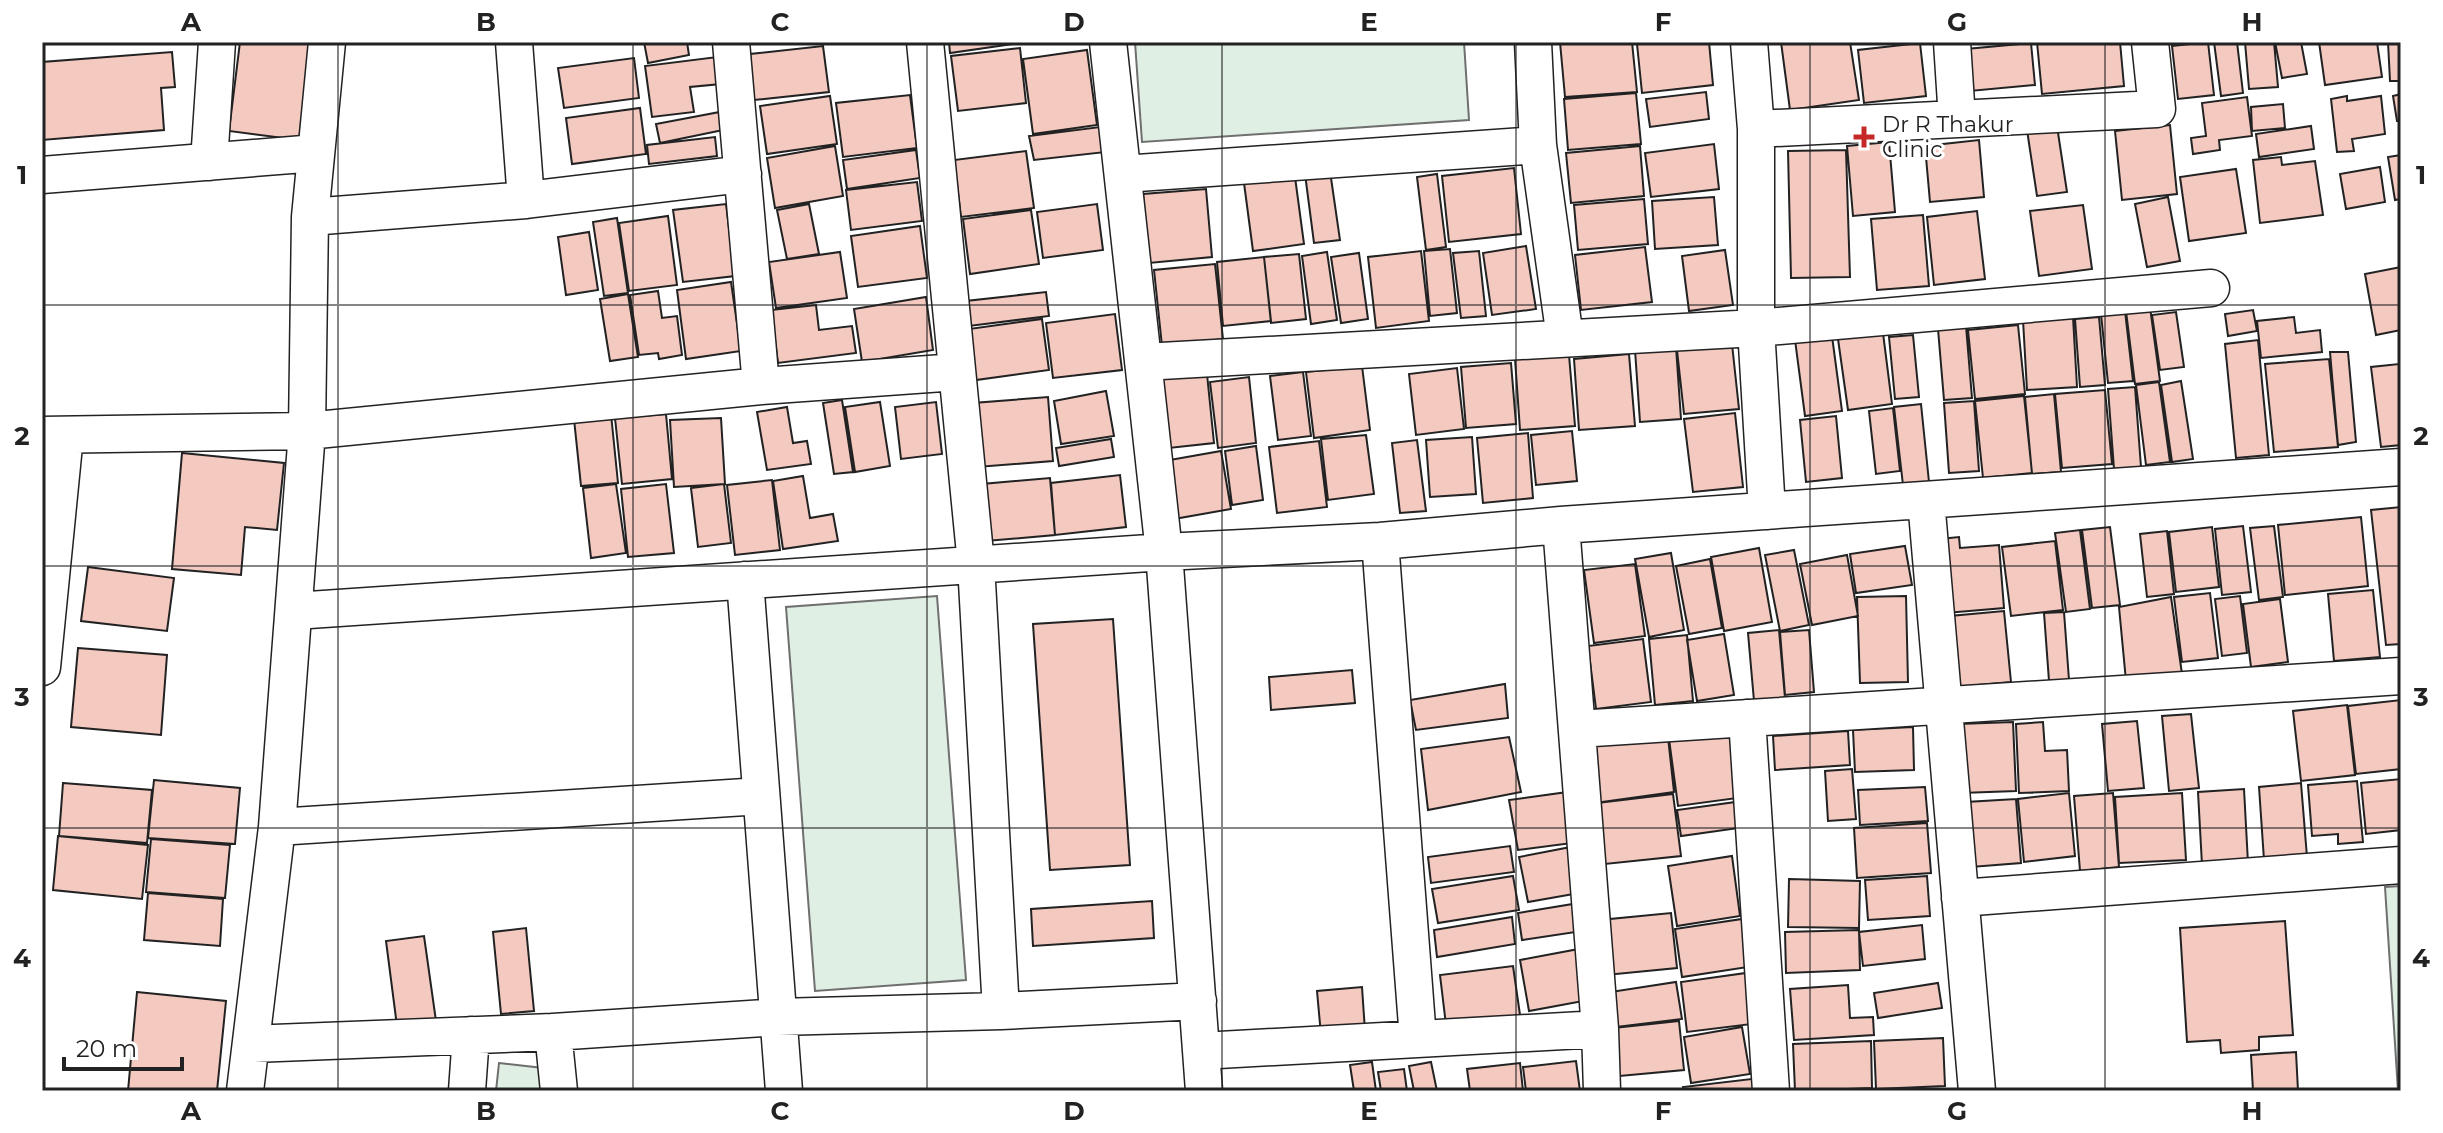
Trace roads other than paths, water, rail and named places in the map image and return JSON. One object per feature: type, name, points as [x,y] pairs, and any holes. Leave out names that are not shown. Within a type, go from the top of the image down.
[{"type":"street","points":[[209,162],[217,42]]},
{"type":"street","points":[[245,1091],[277,827],[294,611],[307,431],[310,217],[327,42]]},
{"type":"street","points":[[514,42],[526,200]]},
{"type":"street","points":[[731,42],[761,386]]},
{"type":"street","points":[[925,42],[976,564],[1001,1011]]},
{"type":"street","points":[[1108,42],[1164,552],[1204,1091]]},
{"type":"street","points":[[1533,42],[1538,145],[1565,338]]},
{"type":"street","points":[[1749,42],[1756,129],[1756,328],[1767,511]]},
{"type":"street","points":[[1952,42],[1957,119]]},
{"type":"street","points":[[1756,129],[2157,109],[2150,42]]},
{"type":"street","points":[[1123,174],[1538,145]]},
{"type":"street","points":[[42,175],[316,153]]},
{"type":"street","points":[[310,217],[526,200],[743,174]]},
{"type":"street","points":[[1143,362],[1756,328],[2211,288]]},
{"type":"street","points":[[42,667],[54,435],[307,431],[761,386],[957,372]]},
{"type":"street","points":[[294,611],[976,564],[1380,541],[1561,525],[2401,467]]},
{"type":"street","points":[[1926,500],[1977,1091]]},
{"type":"street","points":[[1561,525],[1600,1029],[1602,1091]]},
{"type":"street","points":[[1380,541],[1418,1039]]},
{"type":"street","points":[[745,580],[784,1091]]},
{"type":"street","points":[[1578,729],[2401,676]]},
{"type":"street","points":[[1747,718],[1771,1091]]},
{"type":"street","points":[[277,827],[761,796]]},
{"type":"street","points":[[1960,898],[2401,865]]},
{"type":"street","points":[[251,1044],[553,1032],[778,1017],[1001,1011],[1198,1001]]},
{"type":"street","points":[[1201,1051],[1600,1029]]},
{"type":"street","points":[[553,1032],[559,1091]]},
{"type":"street","points":[[467,1091],[471,1035]]},
{"type":"place","name":"Dr R Thakur Clinic","points":[[1864,137]]}]
